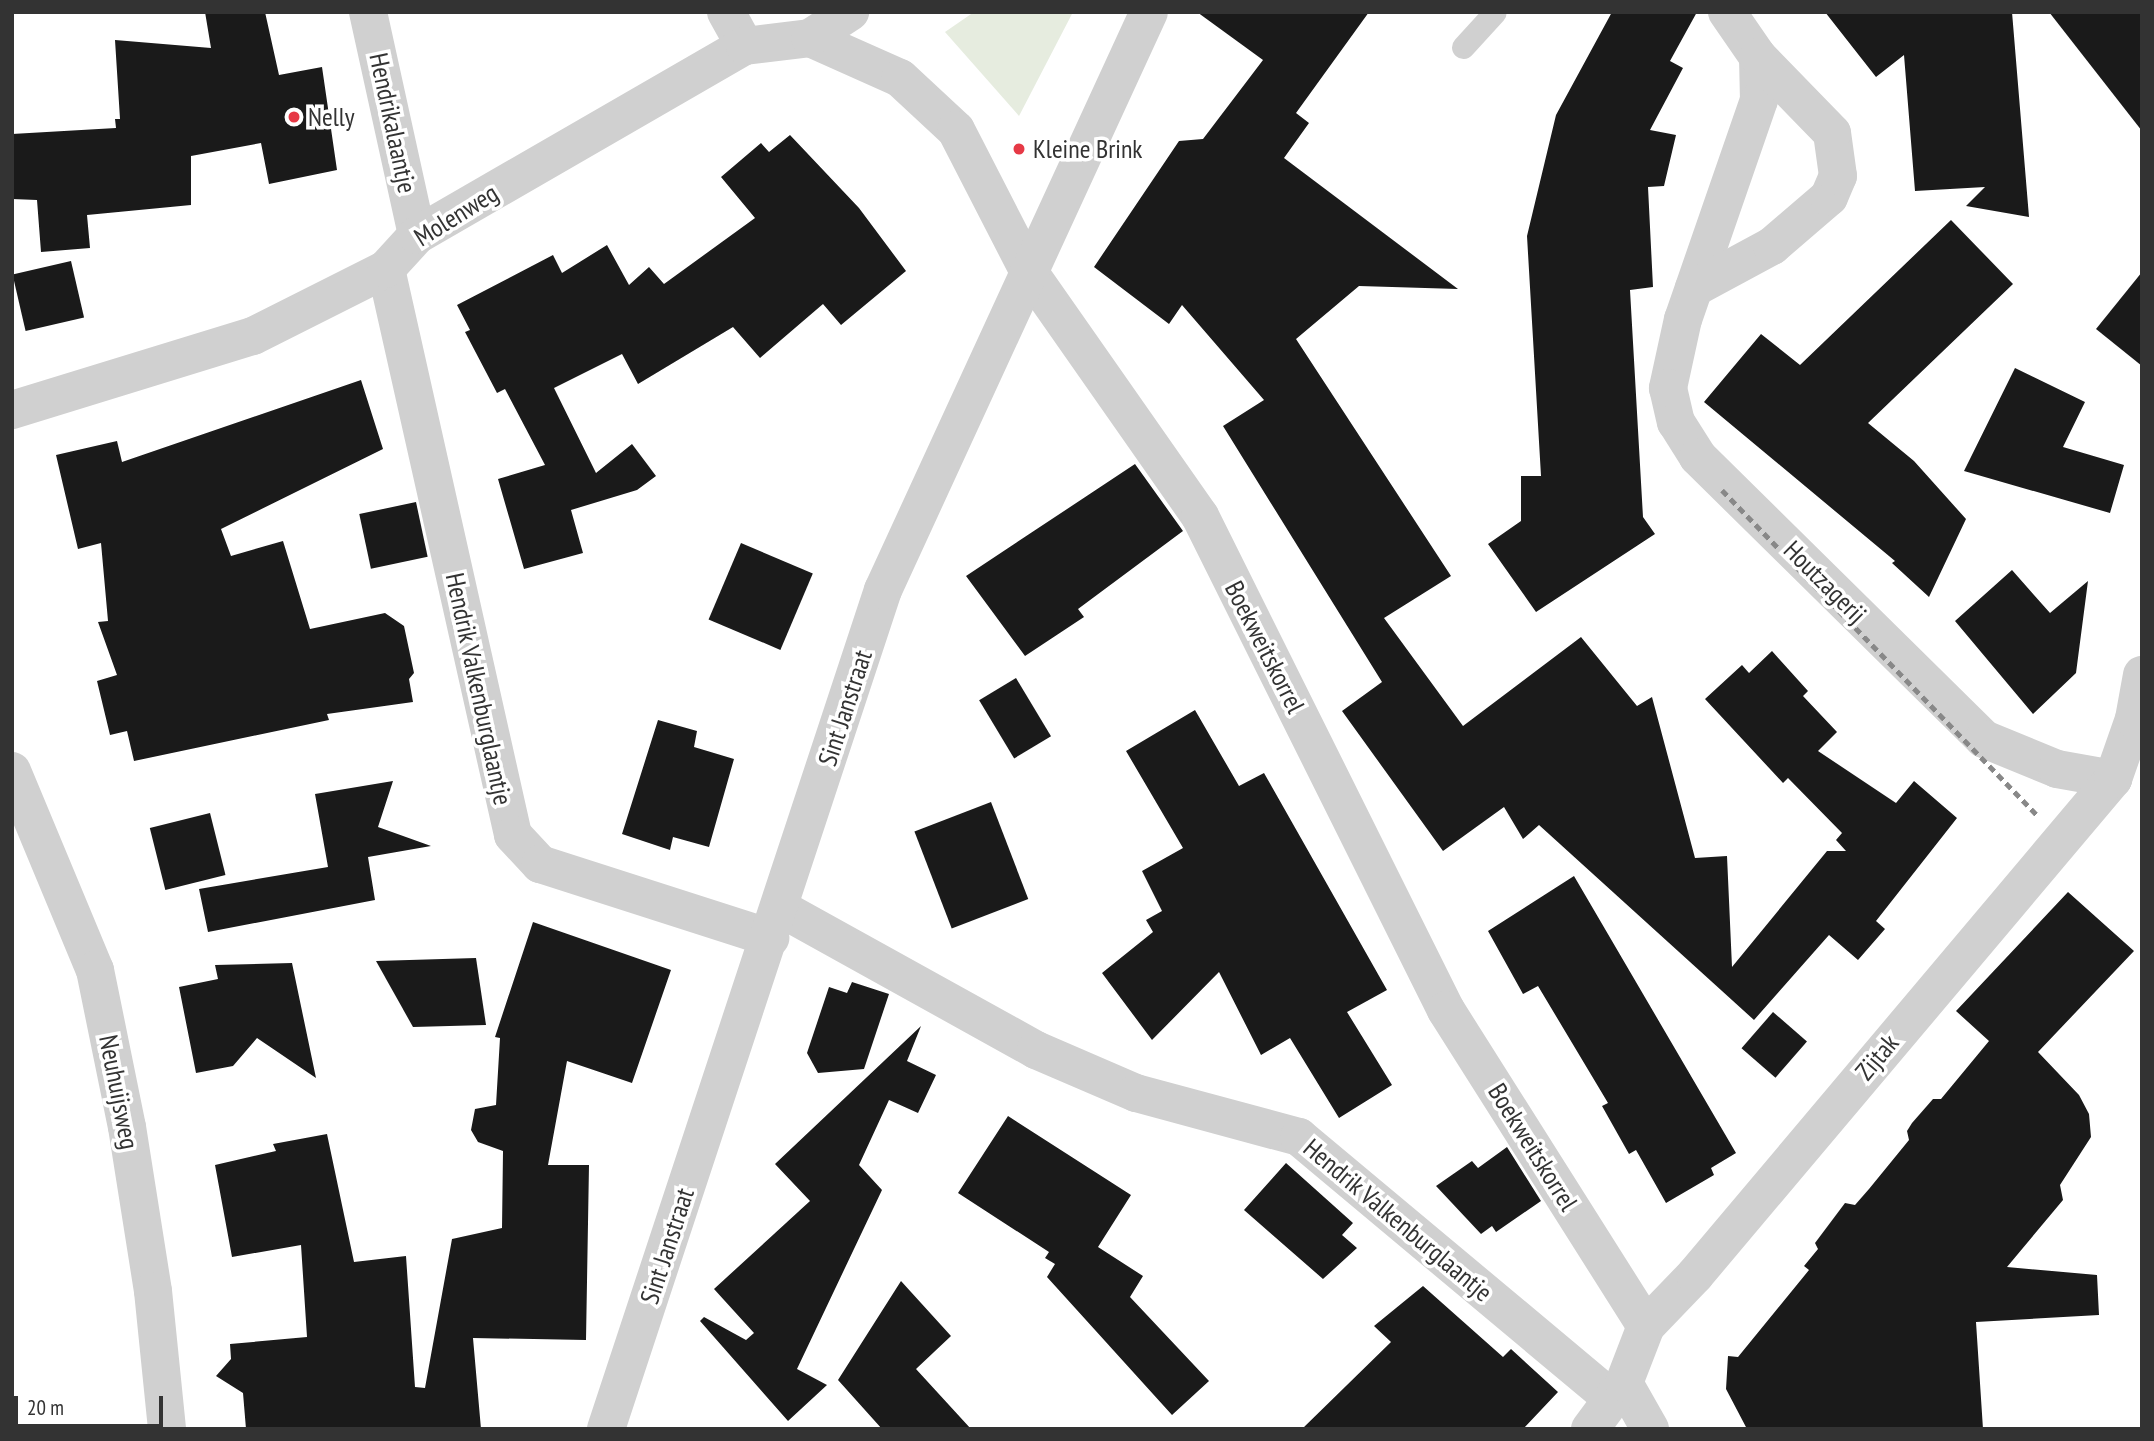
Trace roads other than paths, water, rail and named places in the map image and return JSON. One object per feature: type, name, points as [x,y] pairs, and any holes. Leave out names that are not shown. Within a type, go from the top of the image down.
[{"type":"street","name":"Hendrikalaantje","points":[[368,12],[417,235]]},
{"type":"street","points":[[726,12],[745,46]]},
{"type":"street","name":"Molenweg","points":[[12,410],[253,336],[386,269],[417,235],[745,46],[810,38],[850,12]]},
{"type":"street","name":"Sint Janstraat","points":[[606,1429],[883,590],[1149,12]]},
{"type":"street","points":[[1694,288],[1772,246],[1829,197],[1838,176],[1832,133],[1758,57],[1727,12]]},
{"type":"street","name":"Boekweitskorrel","points":[[810,38],[900,78],[956,130],[1029,272],[1200,516],[1446,1010],[1646,1326]]},
{"type":"street","name":"Houtzagerij","points":[[1758,57],[1759,100],[1694,288],[1668,388],[1676,422],[1698,457],[1984,739],[2057,769],[2113,779]]},
{"type":"street","name":"Hendrik Valkenburglaantje","points":[[386,269],[513,835],[540,864],[775,923],[1036,1050],[1136,1093],[1299,1137],[1609,1404],[1650,1429]]},
{"type":"street","name":"Zijtak","points":[[1609,1404],[1646,1326],[1695,1275],[2113,779],[2134,719],[2142,675]]},
{"type":"street","name":"Neuhuijsweg","points":[[12,771],[95,970],[149,1264],[167,1429]]},
{"type":"lane","points":[[1463,47],[1495,12]]},
{"type":"railway","points":[[1722,490],[2039,817]]},
{"type":"place","name":"Nelly","points":[[294,117]]},
{"type":"place","name":"Kleine Brink","points":[[1019,149]]}]
